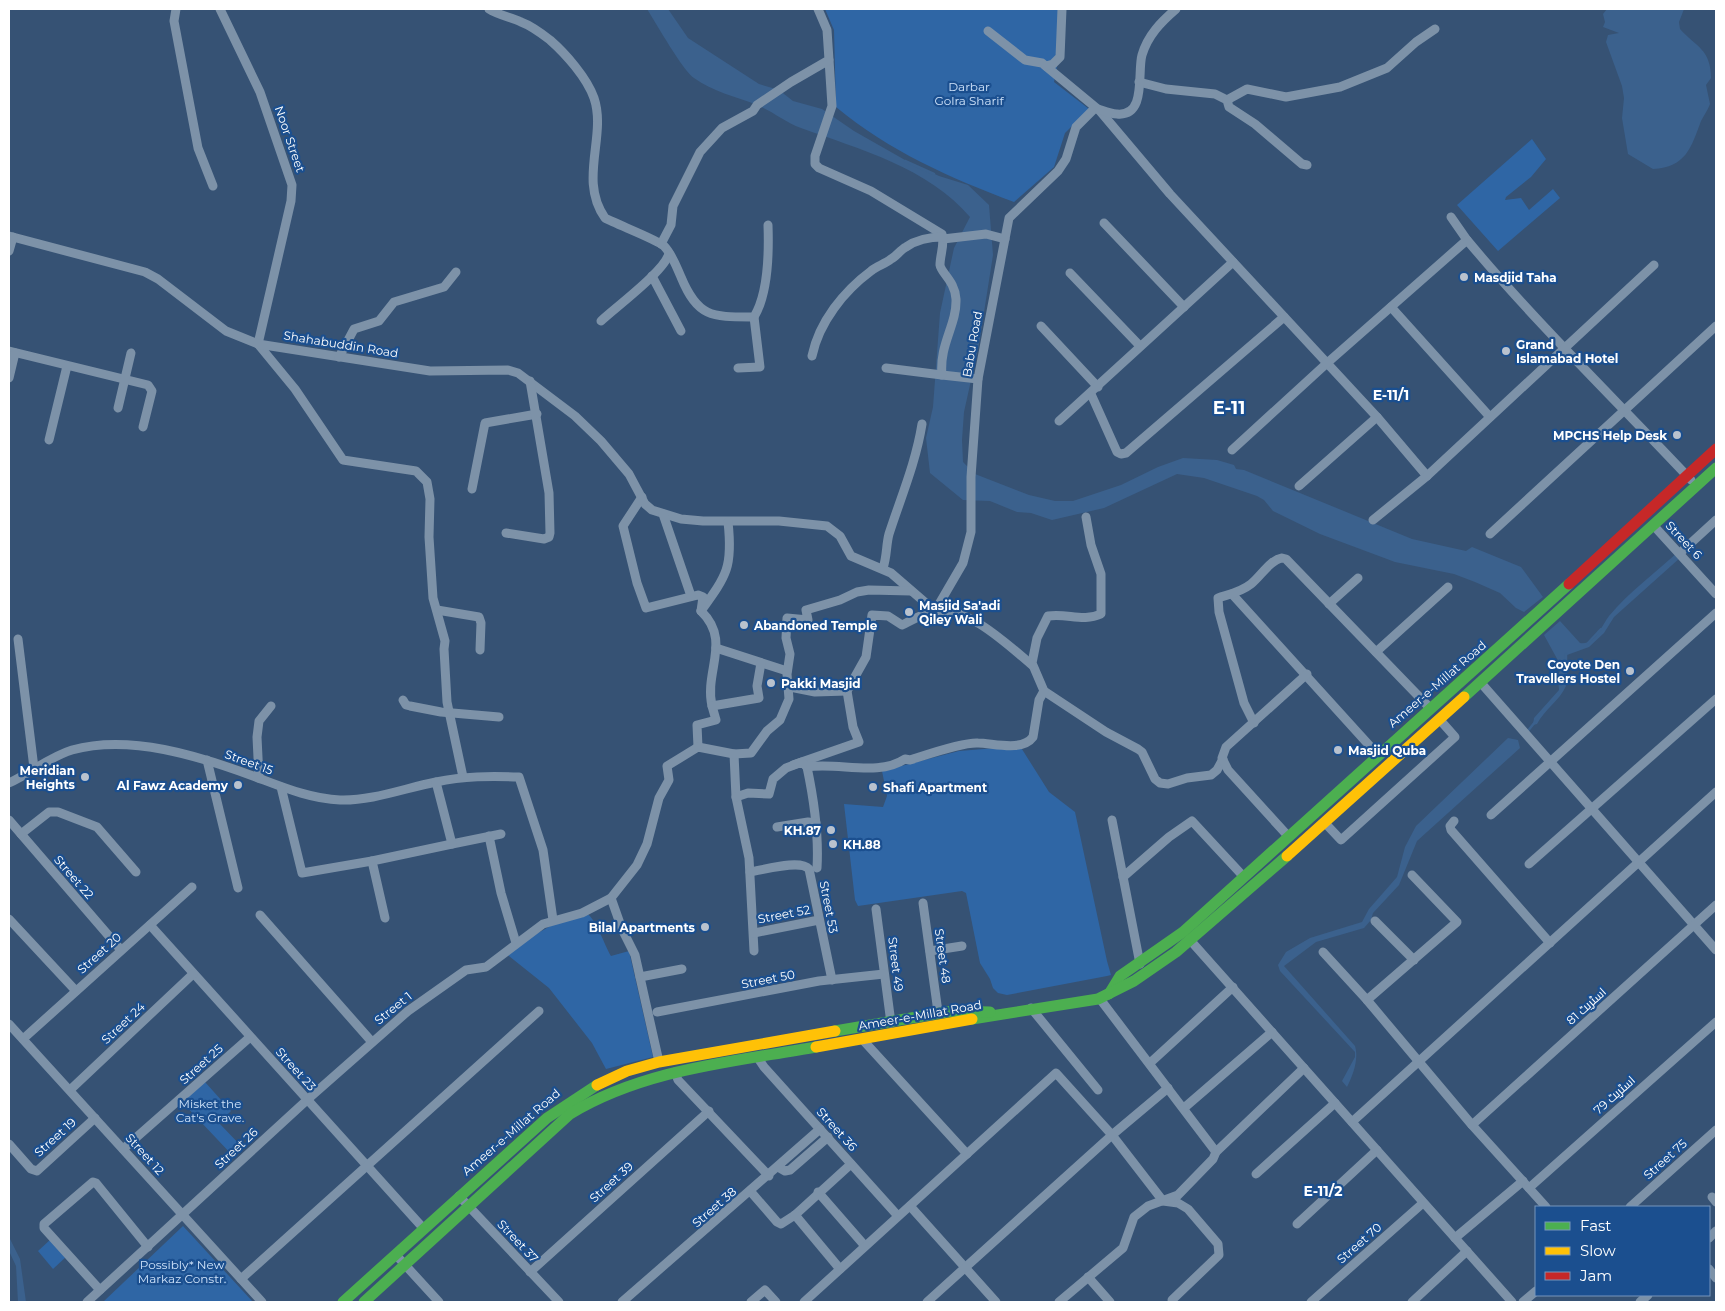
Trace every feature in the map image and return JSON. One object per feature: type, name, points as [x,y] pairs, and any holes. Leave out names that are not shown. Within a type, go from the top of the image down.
[{"type":"main road","name":"Ameer-e-Millat Road","points":[[1186,936],[1243,876],[1378,754],[1472,673],[1716,449]]},
{"type":"main road","name":"Ameer-e-Millat Road","points":[[1103,997],[1120,976],[1186,936],[1325,823],[1716,468]]},
{"type":"main road","points":[[1472,673],[1481,683]]},
{"type":"main road","points":[[1315,812],[1325,823]]},
{"type":"main road","points":[[998,1014],[1103,997],[1154,969],[1186,936]]},
{"type":"main road","name":"Ameer-e-Millat Road","points":[[343,1302],[566,1102],[612,1078],[659,1062],[756,1044],[891,1023],[938,1012],[971,1010],[998,1014]]},
{"type":"main road","name":"Ameer-e-Millat Road","points":[[364,1302],[577,1110],[617,1090],[675,1072],[998,1014]]},
{"type":"main road","points":[[756,1044],[758,1058]]},
{"type":"street","points":[[176,9],[174,21],[198,148],[213,186]]},
{"type":"street","name":"Noor Street","points":[[220,9],[260,92],[292,185],[291,201],[258,344]]},
{"type":"street","points":[[489,9],[523,22],[540,33],[556,47],[581,75],[594,98],[597,122],[592,171],[599,210],[605,218],[662,244],[669,253],[689,296],[698,306],[708,312],[725,317],[754,317]]},
{"type":"street","points":[[818,9],[827,30],[832,106],[814,156],[817,166],[887,200],[938,230],[943,238],[940,266],[953,284],[956,299],[954,314],[942,349],[946,375]]},
{"type":"street","points":[[1046,66],[1053,64],[1060,57],[1062,48],[1062,9]]},
{"type":"street","points":[[1095,108],[1117,114],[1126,114],[1135,108],[1139,94],[1142,54],[1154,28],[1176,9]]},
{"type":"street","points":[[1227,100],[1247,89],[1286,97],[1340,87],[1387,68],[1416,42],[1435,29]]},
{"type":"street","points":[[988,31],[1025,60],[1038,61],[1046,66],[1095,108],[1326,364],[1377,417],[1427,476]]},
{"type":"street","points":[[662,244],[671,225],[673,206],[700,152],[722,128],[753,111],[757,105],[779,90],[829,60]]},
{"type":"street","points":[[1139,82],[1166,89],[1216,94],[1227,100],[1229,107],[1255,124],[1302,164],[1307,165]]},
{"type":"street","name":"Babu Road","points":[[935,611],[963,563],[970,532],[971,477],[978,379],[1010,218],[1058,171],[1068,153],[1076,127],[1095,108]]},
{"type":"street","points":[[1451,217],[1504,284],[1696,486]]},
{"type":"street","points":[[1104,224],[1184,307]]},
{"type":"street","points":[[738,368],[760,367],[754,317],[761,304],[761,295],[764,289],[768,252],[768,225]]},
{"type":"street","points":[[812,356],[821,329],[828,316],[871,270],[893,258],[906,246],[927,239],[986,234],[1005,239]]},
{"type":"street","points":[[9,251],[11,236]]},
{"type":"street","name":"Shahabuddin Road","points":[[11,236],[145,272],[158,279],[226,331],[258,344],[430,371],[508,370],[518,373],[575,416],[601,441],[629,474],[652,510],[663,514]]},
{"type":"street","points":[[1232,450],[1326,364],[1468,240]]},
{"type":"street","points":[[602,321],[652,276],[667,260],[669,253]]},
{"type":"street","points":[[1059,421],[1091,394],[1140,346],[1233,262]]},
{"type":"street","points":[[1373,520],[1427,476],[1654,265]]},
{"type":"street","points":[[339,357],[354,329],[378,321],[394,302],[444,287],[456,272]]},
{"type":"street","points":[[1070,273],[1140,346]]},
{"type":"street","points":[[652,276],[681,331]]},
{"type":"street","points":[[1391,307],[1490,417]]},
{"type":"street","points":[[1091,394],[1117,452],[1126,454],[1284,316]]},
{"type":"street","points":[[1041,326],[1098,387]]},
{"type":"street","points":[[1490,534],[1716,326]]},
{"type":"street","points":[[258,344],[295,389],[343,460],[416,471],[427,482],[430,499],[429,537],[433,598],[445,641],[447,702],[463,777]]},
{"type":"street","points":[[9,378],[12,352],[125,378],[151,388],[143,427]]},
{"type":"street","points":[[118,408],[131,353]]},
{"type":"street","points":[[49,440],[67,366]]},
{"type":"street","points":[[886,368],[978,379]]},
{"type":"street","points":[[506,533],[544,539],[549,537],[550,533],[549,493],[530,381]]},
{"type":"street","points":[[472,489],[485,423],[536,414]]},
{"type":"street","points":[[1299,486],[1377,417]]},
{"type":"street","points":[[883,568],[888,555],[889,536],[916,454],[922,424]]},
{"type":"street","points":[[642,497],[623,526],[637,583],[646,608],[698,595],[702,597],[701,611],[714,627],[716,648],[710,697],[716,720],[697,725],[698,747]]},
{"type":"street","points":[[690,596],[663,514],[703,521],[779,521],[827,526],[840,536],[851,556],[883,568],[935,611],[978,622],[1032,664],[1044,691],[1106,732],[1142,752],[1155,779],[1160,783],[1168,784],[1187,778],[1211,775],[1217,770],[1223,759],[1226,747],[1308,674]]},
{"type":"street","points":[[1032,664],[1037,638],[1048,616],[1062,615],[1088,618],[1102,614],[1101,574],[1091,545],[1086,517]]},
{"type":"street","points":[[1680,553],[1716,520]]},
{"type":"street","points":[[701,611],[724,580],[731,552],[728,522]]},
{"type":"street","name":"Street 6","points":[[1654,526],[1716,594]]},
{"type":"street","points":[[1254,723],[1244,703],[1219,612],[1218,598],[1232,594],[1251,584],[1278,559],[1282,558],[1286,559],[1430,708]]},
{"type":"street","points":[[1329,604],[1358,578]]},
{"type":"street","points":[[1376,652],[1448,586]]},
{"type":"street","points":[[659,1062],[635,955],[611,898],[637,865],[647,844],[659,798],[669,780],[667,766],[698,747],[734,754],[751,752],[767,731],[777,724],[789,699],[790,687],[787,671],[790,654],[786,638],[787,618],[808,620],[806,610],[840,600],[857,592],[869,590],[911,591]]},
{"type":"street","points":[[1232,594],[1308,674],[1378,754]]},
{"type":"street","points":[[437,610],[480,617],[480,650]]},
{"type":"street","points":[[736,797],[748,793],[769,794],[772,789],[773,778],[793,765],[859,742],[853,727],[846,691],[866,657],[872,615],[888,616],[902,625],[935,611]]},
{"type":"street","points":[[1491,815],[1716,613]]},
{"type":"street","points":[[18,639],[34,768]]},
{"type":"street","points":[[716,648],[787,671]]},
{"type":"street","points":[[712,706],[759,698],[757,686],[761,663]]},
{"type":"street","points":[[1481,683],[1716,950]]},
{"type":"street","points":[[790,687],[815,692],[846,691]]},
{"type":"street","points":[[807,767],[820,765],[863,768],[893,767],[905,759],[910,760],[966,744],[1002,745],[1026,743],[1033,736],[1039,700],[1044,691]]},
{"type":"street","points":[[403,700],[406,705],[450,713],[499,716]]},
{"type":"street","points":[[1529,864],[1715,701]]},
{"type":"street","points":[[259,778],[256,737],[259,721],[272,706]]},
{"type":"street","points":[[1325,823],[1341,840],[1455,737],[1440,720]]},
{"type":"street","name":"Street 15","points":[[9,783],[34,768],[73,750],[108,746],[149,747],[207,760],[281,787],[339,800],[374,796],[463,777],[519,777],[543,850],[553,920]]},
{"type":"street","points":[[734,754],[736,797],[750,872],[754,951]]},
{"type":"street","points":[[1223,759],[1228,770],[1288,836]]},
{"type":"street","points":[[207,760],[238,888]]},
{"type":"street","points":[[793,765],[802,762],[807,767],[816,823],[817,868]]},
{"type":"street","points":[[436,782],[452,844]]},
{"type":"street","points":[[281,787],[302,873],[501,834]]},
{"type":"street","points":[[1352,1122],[1716,792]]},
{"type":"street","points":[[21,834],[49,812],[58,812],[97,827],[136,872]]},
{"type":"street","name":"Street 22","points":[[9,820],[121,950]]},
{"type":"street","points":[[1112,820],[1140,964]]},
{"type":"street","points":[[1123,878],[1169,837],[1192,821],[1243,876]]},
{"type":"street","points":[[1454,821],[1450,826],[1451,830],[1550,943]]},
{"type":"street","points":[[776,827],[808,822],[816,823]]},
{"type":"street","points":[[489,836],[501,892],[516,943]]},
{"type":"street","points":[[372,860],[385,918]]},
{"type":"street","name":"Street 53","points":[[750,872],[792,864],[807,866],[832,980]]},
{"type":"street","points":[[1367,1000],[1457,922],[1412,875]]},
{"type":"street","name":"Street 20","points":[[23,1039],[192,887]]},
{"type":"street","name":"Street 1","points":[[307,1100],[408,1011],[466,970],[486,967],[543,924],[582,913],[611,898]]},
{"type":"street","name":"Street 48","points":[[923,903],[938,1012]]},
{"type":"street","name":"اسٹریٹ 81","points":[[1472,1125],[1716,906]]},
{"type":"street","name":"Street 49","points":[[876,909],[891,1023]]},
{"type":"street","points":[[260,915],[372,1042]]},
{"type":"street","points":[[9,919],[76,991]]},
{"type":"street","name":"Street 52","points":[[754,933],[819,920]]},
{"type":"street","points":[[1375,921],[1414,960]]},
{"type":"street","name":"Street 23","points":[[150,925],[424,1229]]},
{"type":"street","points":[[1186,936],[1234,987],[1512,1302]]},
{"type":"street","points":[[930,951],[962,946]]},
{"type":"street","points":[[1323,952],[1367,1000],[1472,1125],[1545,1206]]},
{"type":"street","points":[[640,977],[682,969]]},
{"type":"street","name":"Street 24","points":[[70,1090],[194,974]]},
{"type":"street","name":"Street 50","points":[[657,1012],[832,980],[884,974]]},
{"type":"street","points":[[1150,1063],[1234,987]]},
{"type":"street","points":[[1103,997],[1216,1152]]},
{"type":"street","points":[[1030,1008],[1098,1090]]},
{"type":"street","points":[[241,1279],[539,1011]]},
{"type":"street","name":"اسٹریٹ 79","points":[[1455,1238],[1526,1185],[1716,1022]]},
{"type":"street","name":"Street 12","points":[[9,1024],[262,1302]]},
{"type":"street","points":[[1184,1108],[1272,1032]]},
{"type":"street","name":"Street 25","points":[[123,1149],[250,1037]]},
{"type":"street","points":[[862,1039],[967,1154]]},
{"type":"street","name":"Street 36","points":[[758,1058],[898,1216]]},
{"type":"street","points":[[1059,1302],[1123,1248],[1134,1217],[1148,1206],[1178,1195],[1184,1190],[1213,1159],[1216,1152],[1304,1068]]},
{"type":"street","points":[[675,1072],[678,1080],[769,1176]]},
{"type":"street","points":[[804,1302],[1056,1073],[1112,1135],[1163,1201],[1178,1203],[1188,1209],[1218,1244],[1219,1255],[1172,1300]]},
{"type":"street","points":[[927,1302],[1112,1135],[1168,1088]]},
{"type":"street","name":"Street 26","points":[[183,1215],[307,1100]]},
{"type":"street","points":[[1256,1174],[1335,1103]]},
{"type":"street","name":"Street 39","points":[[530,1272],[709,1111]]},
{"type":"street","name":"Street 19","points":[[9,1144],[31,1169],[37,1171],[95,1118]]},
{"type":"street","name":"Street 38","points":[[622,1302],[769,1176],[820,1129]]},
{"type":"street","name":"Street 75","points":[[1631,1206],[1716,1130]]},
{"type":"street","points":[[778,1167],[785,1171],[790,1170],[828,1137]]},
{"type":"street","points":[[1297,1224],[1377,1150]]},
{"type":"street","points":[[750,1192],[777,1222],[786,1223],[851,1164]]},
{"type":"street","points":[[100,1290],[44,1228],[44,1224],[50,1218],[90,1183],[96,1183],[148,1247]]},
{"type":"street","points":[[818,1192],[865,1246]]},
{"type":"street","name":"Street 37","points":[[459,1196],[559,1302]]},
{"type":"street","name":"Street 70","points":[[1310,1302],[1423,1202]]},
{"type":"street","points":[[910,1206],[996,1302]]},
{"type":"street","points":[[87,1302],[183,1215]]},
{"type":"street","points":[[795,1215],[840,1269]]},
{"type":"street","points":[[1412,1302],[1466,1252]]},
{"type":"street","points":[[396,1255],[439,1302]]},
{"type":"street","points":[[1088,1277],[1110,1302]]},
{"type":"street","points":[[750,1302],[765,1290],[776,1302]]},
{"type":"street","points":[[1523,1302],[1535,1292]]},
{"type":"green space","name":"Darbar Golra Sharif","points":[[825,9],[1060,9],[1058,61],[1054,82],[1089,109],[1065,133],[1054,167],[1014,202],[921,162],[877,137],[836,107],[834,30]]},
{"type":"green space","points":[[1532,139],[1546,159],[1531,177],[1506,197],[1505,200],[1521,198],[1529,210],[1553,189],[1560,198],[1498,251],[1457,205]]},
{"type":"green space","points":[[1020,746],[1049,792],[1075,812],[1111,975],[1007,995],[998,993],[993,988],[980,963],[966,893],[962,891],[858,906],[855,900],[844,804],[883,807],[887,796],[882,771],[959,751]]},
{"type":"green space","points":[[587,914],[597,926],[611,956],[629,951],[653,1057],[606,1069],[592,1043],[549,988],[504,952],[563,919]]},
{"type":"green space","name":"Misket the Cat's Grave.","points":[[205,1082],[231,1111],[219,1123],[243,1148],[234,1157],[182,1102]]},
{"type":"green space","name":"Possibly* New Markaz Constr.","points":[[183,1226],[253,1302],[103,1302]]},
{"type":"green space","points":[[51,1239],[67,1256],[53,1269],[38,1251]]},
{"type":"shaded area","points":[[647,9],[668,9],[688,38],[759,84],[779,90],[793,101],[822,109],[854,131],[905,160],[939,176],[968,185],[989,205],[993,255],[979,344],[964,412],[962,440],[963,462],[975,474],[1029,495],[1055,501],[1073,501],[1121,485],[1158,467],[1183,458],[1217,460],[1234,465],[1236,469],[1244,470],[1412,539],[1466,551],[1472,547],[1521,567],[1543,597],[1524,612],[1516,608],[1500,593],[1475,582],[1454,574],[1395,562],[1320,534],[1273,511],[1264,500],[1257,496],[1204,478],[1177,474],[1104,508],[1052,520],[1031,513],[1017,512],[990,501],[963,500],[930,473],[926,438],[933,407],[940,313],[954,248],[970,217],[934,185],[892,162],[795,126],[763,107],[701,83],[689,74],[683,66]]},
{"type":"shaded area","points":[[1607,9],[1684,9],[1679,22],[1680,29],[1701,49],[1708,61],[1711,78],[1706,85],[1710,104],[1690,148],[1680,160],[1673,164],[1653,169],[1628,154],[1622,118],[1624,98],[1622,86],[1606,42],[1608,35],[1619,33],[1603,27],[1605,22],[1603,14]]},
{"type":"shaded area","points":[[1678,552],[1681,557],[1614,617],[1604,633],[1589,647],[1567,655],[1565,662],[1568,678],[1566,686],[1537,724],[1533,725],[1534,718],[1559,690],[1558,677],[1561,666],[1544,635],[1560,621],[1580,643],[1590,641],[1598,634],[1609,616],[1625,599]]},
{"type":"shaded area","points":[[1508,738],[1518,740],[1520,748],[1417,841],[1399,885],[1373,913],[1371,920],[1364,928],[1316,942],[1284,966],[1355,1046],[1356,1062],[1347,1087],[1342,1081],[1355,1057],[1355,1052],[1280,971],[1278,965],[1286,952],[1310,938],[1362,922],[1369,909],[1397,877],[1405,847],[1416,826]]},
{"type":"shaded area","points":[[9,1237],[20,1259],[26,1302],[18,1302],[16,1266],[9,1251]]},
{"type":"waterway","points":[[905,161],[934,174]]},
{"type":"waterway","points":[[1588,643],[1601,629]]},
{"type":"waterway","points":[[1566,654],[1566,668]]},
{"type":"waterway","points":[[1527,732],[1535,722]]},
{"type":"traffic: fast","points":[[1464,697],[1716,468]]},
{"type":"traffic: fast","points":[[1109,994],[1120,976],[1183,932],[1569,584]]},
{"type":"traffic: fast","points":[[972,1019],[1098,999],[1134,981],[1176,952],[1287,856]]},
{"type":"traffic: fast","points":[[835,1031],[952,1011],[990,1012]]},
{"type":"traffic: fast","points":[[364,1302],[570,1114],[598,1099],[658,1077],[721,1063],[816,1047]]},
{"type":"traffic: fast","points":[[343,1302],[547,1118],[597,1085]]},
{"type":"traffic: slow","points":[[1287,856],[1464,697]]},
{"type":"traffic: slow","points":[[816,1047],[972,1019]]},
{"type":"traffic: slow","points":[[597,1085],[627,1071],[659,1062],[835,1031]]},
{"type":"traffic: jam","points":[[1569,584],[1716,449]]},
{"type":"place","name":"Masdjid Taha","points":[[1464,277]]},
{"type":"place","name":"Grand Islamabad Hotel","points":[[1506,351]]},
{"type":"place","name":"MPCHS Help Desk","points":[[1677,435]]},
{"type":"place","name":"Masjid Sa'adi Qiley Wali","points":[[909,612]]},
{"type":"place","name":"Abandoned Temple","points":[[744,625]]},
{"type":"place","name":"Coyote Den Travellers Hostel","points":[[1630,671]]},
{"type":"place","name":"Pakki Masjid","points":[[771,683]]},
{"type":"place","name":"Masjid Quba","points":[[1338,750]]},
{"type":"place","name":"Meridian Heights","points":[[85,777]]},
{"type":"place","name":"Al Fawz Academy","points":[[238,785]]},
{"type":"place","name":"Shafi Apartment","points":[[873,787]]},
{"type":"place","name":"KH.87","points":[[831,830]]},
{"type":"place","name":"KH.88","points":[[833,844]]},
{"type":"place","name":"Bilal Apartments","points":[[705,927]]},
{"type":"district","name":"E-11/1","points":[[1391,395]]},
{"type":"district","name":"E-11","points":[[1229,408]]},
{"type":"district","name":"E-11/2","points":[[1323,1191]]}]
